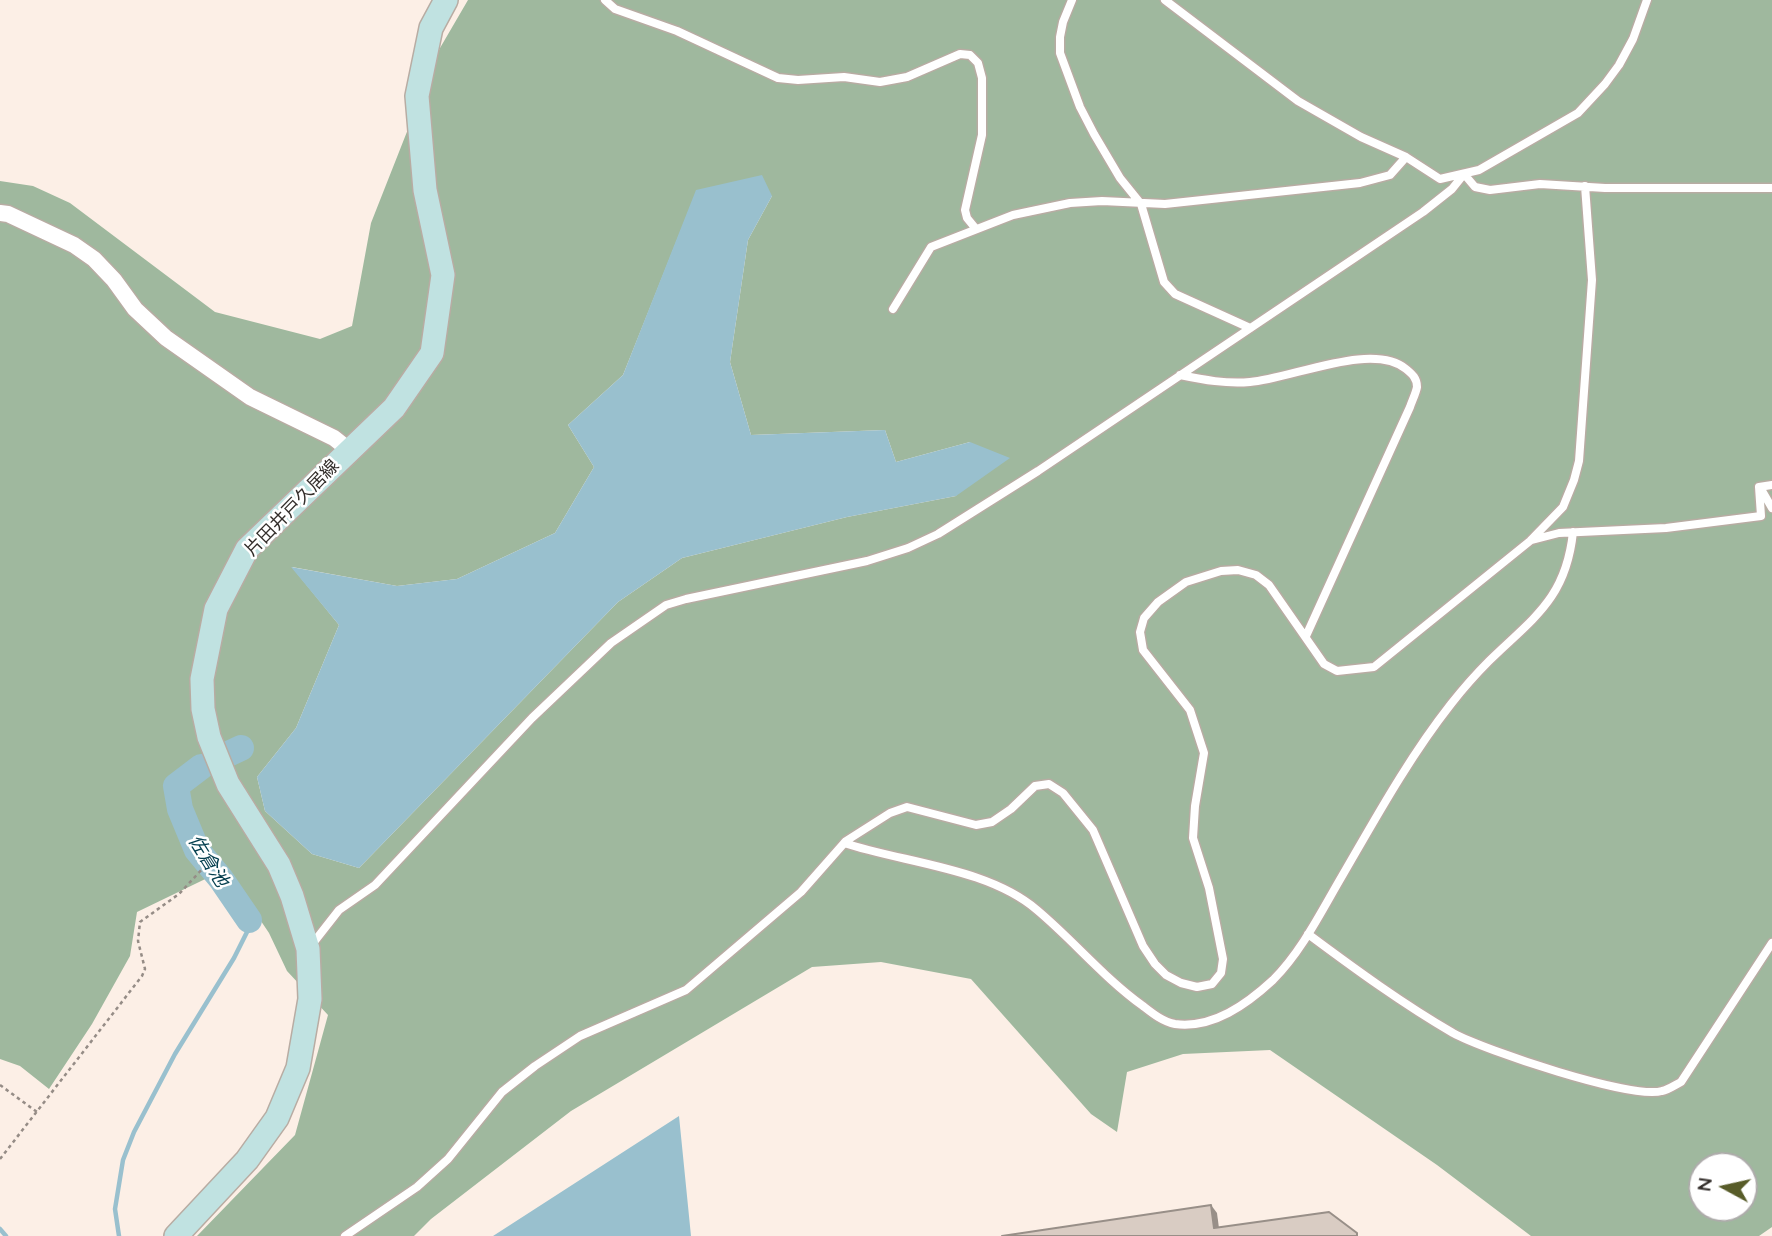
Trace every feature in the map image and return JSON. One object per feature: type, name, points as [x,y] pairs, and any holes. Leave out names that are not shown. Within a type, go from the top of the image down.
[{"type":"main road","name":"片田井戸久居線","points":[[176,1236],[263,1140],[288,1096],[305,1038],[310,999],[308,949],[279,865],[228,784],[212,745],[204,709],[202,679],[216,609],[247,549],[394,408],[432,353],[443,275],[425,190],[416,96],[431,28],[446,0]]},
{"type":"street","points":[[0,213],[74,245],[94,259],[135,309],[166,338],[250,397],[334,438],[349,450]]},
{"type":"lane","points":[[605,0],[615,9],[677,31],[778,78],[798,80],[844,77],[880,82],[907,77],[960,54],[970,55],[978,63],[982,78],[982,135],[965,210],[975,229]]},
{"type":"lane","points":[[1072,0],[1059,37],[1060,53],[1080,107],[1094,134],[1140,204],[1164,282],[1175,294],[1250,328]]},
{"type":"lane","points":[[1165,0],[1298,101],[1361,137],[1406,157],[1440,178],[1479,170],[1578,113],[1619,65],[1633,39],[1647,0]]},
{"type":"lane","points":[[894,309],[932,247],[1013,215],[1044,207],[1102,201],[1166,204],[1360,183],[1390,175],[1406,157]]},
{"type":"lane","points":[[1464,174],[1475,187],[1490,190],[1540,184],[1605,188],[1772,188]]},
{"type":"lane","points":[[308,949],[324,933],[339,910],[375,885],[532,718],[611,643],[666,605],[685,598],[867,561],[908,548],[938,534],[1038,471],[1423,212],[1452,189],[1464,174]]},
{"type":"lane","points":[[345,1236],[417,1188],[448,1159],[502,1091],[580,1036],[686,990],[801,892],[844,843],[890,813],[907,807],[976,825],[992,822],[1011,809],[1035,786],[1049,784],[1063,793],[1093,830],[1143,946],[1156,964],[1166,975],[1181,983],[1197,987],[1212,984],[1221,973],[1223,959],[1209,888],[1193,838],[1195,806],[1204,753],[1190,710],[1143,650],[1140,632],[1144,618],[1158,602],[1186,582],[1221,571],[1238,570],[1256,575],[1269,585],[1324,664],[1337,671],[1374,667],[1530,541],[1563,507],[1579,461],[1592,280],[1585,186]]},
{"type":"lane","points":[[1180,375],[1218,383],[1252,382],[1359,360],[1378,359],[1398,363],[1415,376],[1417,386],[1410,407],[1306,636]]},
{"type":"lane","points":[[1759,486],[1772,485]]},
{"type":"lane","points":[[1530,541],[1559,533],[1666,528],[1761,516],[1759,486]]},
{"type":"lane","points":[[1759,486],[1772,508]]},
{"type":"lane","points":[[844,843],[980,878],[1003,888],[1036,909],[1113,983],[1158,1017],[1173,1024],[1217,1019],[1250,1000],[1275,977],[1308,934],[1393,789],[1432,729],[1489,660],[1512,642],[1544,608],[1562,578],[1573,532]]},
{"type":"lane","points":[[1308,934],[1351,966],[1455,1034],[1518,1059],[1619,1089],[1661,1092],[1681,1082],[1772,943]]},
{"type":"path","points":[[0,1159],[142,976],[145,969],[138,941],[140,922],[179,894],[206,865]]},
{"type":"path","points":[[0,1085],[37,1112]]},
{"type":"green space","points":[[468,0],[1772,0],[1772,1227],[1759,1236],[1531,1236],[1437,1165],[1270,1050],[1183,1054],[1127,1072],[1117,1132],[1091,1114],[971,979],[881,962],[812,967],[571,1111],[431,1219],[414,1236],[197,1236],[295,1135],[328,1015],[287,971],[269,933],[226,869],[137,912],[130,956],[92,1024],[49,1089],[20,1066],[0,1059],[0,181],[33,186],[70,203],[215,312],[320,339],[352,326],[371,223],[440,48]],"holes":[[[697,190],[772,196],[748,240],[730,362],[751,435],[885,430],[896,462],[970,442],[956,496],[847,517],[682,558],[618,602],[359,868],[312,854],[265,811],[257,777],[296,728],[339,625],[292,567],[397,586],[457,579],[555,533],[594,467],[568,425],[623,375]]]},
{"type":"water","points":[[762,175],[772,196],[748,240],[730,362],[751,435],[885,430],[896,462],[970,442],[1010,458],[956,496],[847,517],[682,558],[618,602],[359,868],[312,854],[265,811],[257,777],[296,728],[339,625],[291,567],[397,586],[457,579],[555,533],[594,467],[568,425],[623,375],[696,190]]},
{"type":"water","points":[[679,1116],[691,1236],[493,1236]]},
{"type":"building","points":[[1211,1205],[1214,1228],[1329,1212],[1357,1233],[1357,1236],[1002,1236]]},
{"type":"waterway","name":"佐倉池","points":[[226,755],[241,748]]},
{"type":"waterway","name":"佐倉池","points":[[201,767],[176,786],[180,809],[197,850],[249,920]]},
{"type":"waterway","points":[[119,1236],[115,1209],[123,1160],[134,1132],[175,1054],[234,958],[250,926],[249,920]]},
{"type":"waterway","points":[[0,1229],[6,1236]]}]
